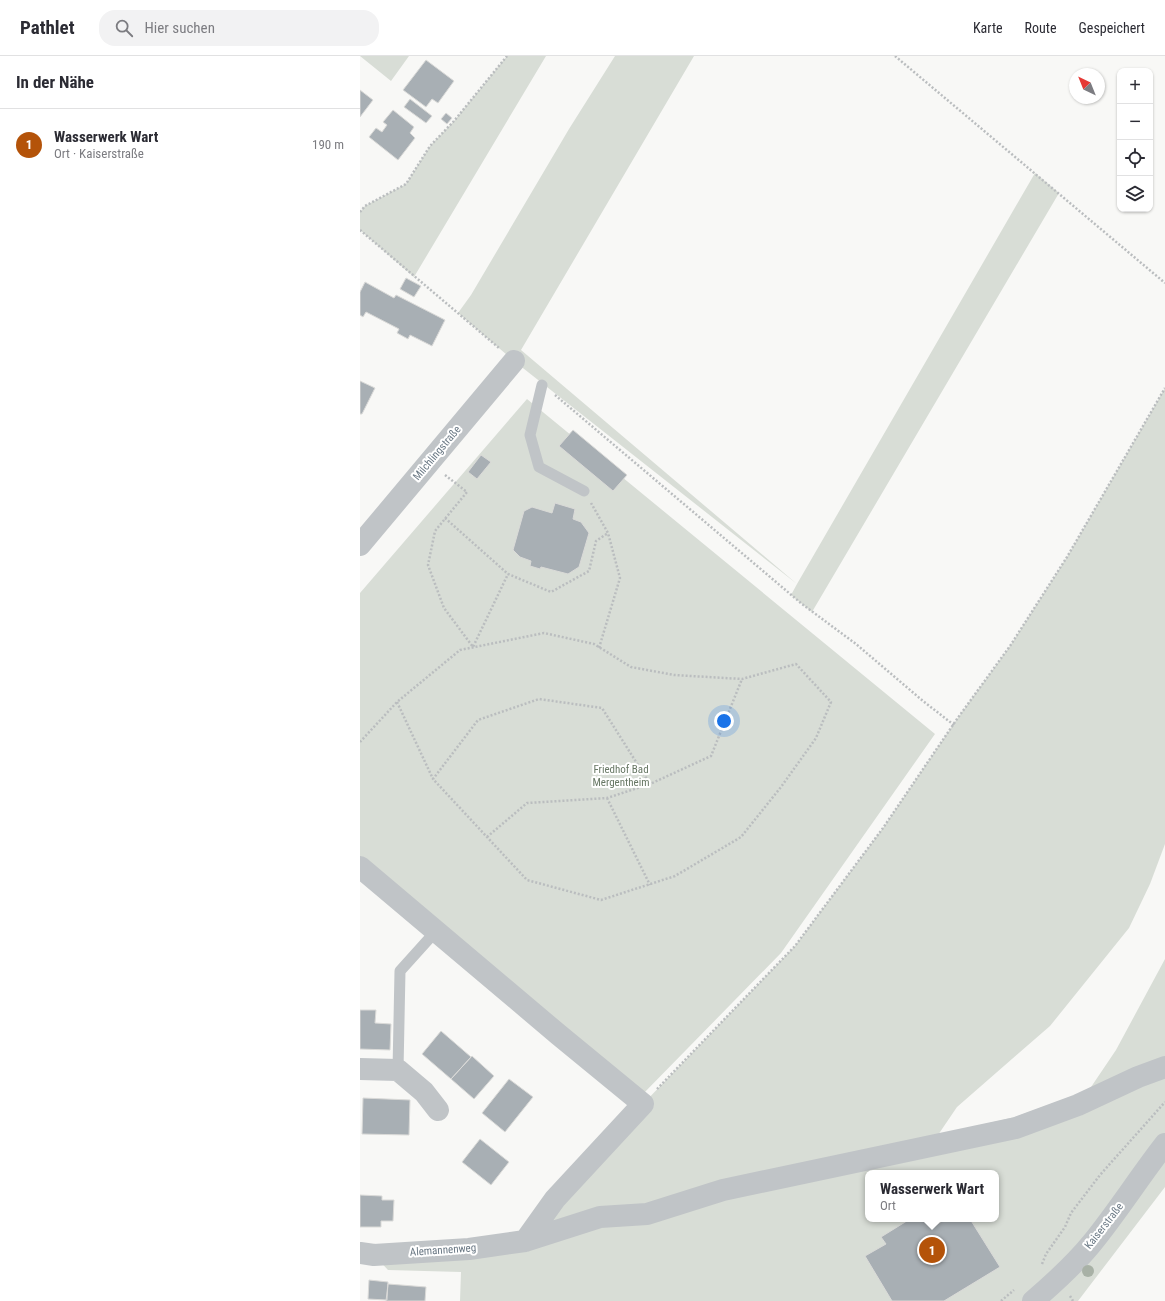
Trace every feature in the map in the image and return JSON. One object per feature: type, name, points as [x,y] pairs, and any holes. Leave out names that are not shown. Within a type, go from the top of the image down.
[{"type":"street","name":"Milchlingstraße","points":[[360,545],[514,361]]},
{"type":"street","points":[[360,867],[643,1104],[555,1199],[525,1241]]},
{"type":"street","name":"Alemannenweg","points":[[360,1253],[374,1255],[469,1249],[525,1241],[600,1217],[647,1214],[723,1190],[1016,1128],[1078,1105],[1138,1077],[1165,1067]]},
{"type":"street","points":[[360,1069],[398,1070],[424,1092],[438,1110]]},
{"type":"street","name":"Kaiserstraße","points":[[1025,1295],[1057,1280],[1091,1244],[1165,1144]]},
{"type":"lane","points":[[542,384],[530,435],[539,467],[584,492]]},
{"type":"lane","points":[[398,1070],[400,971],[436,931]]},
{"type":"path","points":[[360,212],[365,206],[406,184],[430,146],[454,121],[507,56]]},
{"type":"path","points":[[896,56],[1165,283]]},
{"type":"path","points":[[360,230],[514,361]]},
{"type":"path","points":[[542,384],[802,604],[856,644],[923,701],[954,724]]},
{"type":"path","points":[[643,1104],[795,946],[883,828],[954,724],[1010,646],[1063,563],[1165,388]]},
{"type":"path","points":[[430,462],[466,492],[435,531],[428,565],[444,608],[473,647]]},
{"type":"path","points":[[584,492],[608,533],[620,578],[599,648]]},
{"type":"path","points":[[445,518],[508,574],[551,592],[589,570],[596,541],[608,533]]},
{"type":"path","points":[[473,647],[508,574]]},
{"type":"path","points":[[360,742],[397,702],[460,650],[544,633],[594,644],[631,667],[674,675],[742,679],[796,664],[831,702],[816,738],[781,787],[741,837],[675,876],[601,900],[527,880],[433,778],[397,702]]},
{"type":"path","points":[[487,837],[527,803],[607,798],[650,784],[711,756],[742,679]]},
{"type":"path","points":[[433,778],[478,720],[539,699],[602,708],[650,784]]},
{"type":"path","points":[[607,798],[650,884]]},
{"type":"path","points":[[1040,1268],[1046,1254],[1065,1227],[1071,1213],[1100,1175],[1165,1102]]},
{"type":"path","points":[[1001,1301],[1025,1295]]},
{"type":"green space","points":[[360,56],[409,56],[391,81]]},
{"type":"green space","points":[[507,56],[546,56],[414,277],[360,230],[360,212],[365,206],[406,184],[430,146],[454,121]]},
{"type":"green space","points":[[615,56],[694,56],[521,350],[797,584],[514,361],[458,313],[471,295],[569,129]]},
{"type":"green space","points":[[1035,173],[1059,193],[812,612],[791,595]]},
{"type":"green space","points":[[1165,388],[1165,844],[1150,884],[1129,928],[1050,1026],[957,1107],[938,1135],[1015,1117],[1089,1090],[1116,1050],[1165,959],[1165,1187],[1078,1301],[460,1301],[461,1272],[388,1270],[374,1255],[525,1241],[643,1104],[795,946],[883,828],[957,719],[1010,646],[1067,557]]},
{"type":"green space","name":"Friedhof Bad Mergentheim","points":[[527,399],[935,734],[781,953],[641,1096],[360,857],[360,593]]},
{"type":"building","points":[[426,60],[454,81],[438,103],[432,99],[426,107],[403,90]]},
{"type":"building","points":[[360,90],[373,100],[360,117]]},
{"type":"building","points":[[410,99],[432,116],[426,123],[404,107]]},
{"type":"building","points":[[393,110],[414,127],[410,133],[415,138],[398,160],[369,137],[376,128],[382,132],[387,125],[383,122]]},
{"type":"building","points":[[446,113],[452,118],[447,124],[441,119]]},
{"type":"building","points":[[406,278],[421,286],[414,297],[400,289]]},
{"type":"building","points":[[365,282],[394,298],[396,295],[445,320],[432,346],[410,335],[408,339],[397,333],[399,329],[366,312],[363,317],[360,315],[360,292]]},
{"type":"building","points":[[360,381],[375,388],[362,414],[360,414]]},
{"type":"building","points":[[573,430],[627,475],[613,491],[559,446]]},
{"type":"building","points":[[481,455],[491,462],[477,479],[468,472]]},
{"type":"building","points":[[555,503],[575,509],[573,519],[581,522],[589,533],[579,567],[568,574],[541,567],[540,569],[530,566],[531,561],[520,557],[513,550],[524,511],[532,507],[552,513]]},
{"type":"building","points":[[360,1010],[376,1010],[375,1023],[391,1024],[390,1050],[360,1049]]},
{"type":"building","points":[[441,1031],[471,1057],[451,1079],[422,1054]]},
{"type":"building","points":[[472,1056],[494,1076],[474,1099],[451,1079]]},
{"type":"building","points":[[509,1079],[533,1097],[505,1132],[482,1113]]},
{"type":"building","points":[[363,1098],[410,1100],[409,1135],[362,1134]]},
{"type":"building","points":[[480,1139],[509,1162],[491,1185],[462,1162]]},
{"type":"building","points":[[360,1195],[382,1196],[382,1200],[394,1200],[393,1221],[381,1221],[381,1227],[360,1227]]},
{"type":"building","points":[[905,1222],[934,1222],[936,1225],[940,1222],[972,1222],[1000,1267],[944,1301],[892,1301],[865,1256],[886,1244],[881,1237]]},
{"type":"building","points":[[369,1280],[388,1282],[387,1300],[368,1299]]},
{"type":"building","points":[[388,1284],[426,1287],[425,1301],[386,1301]]},
{"type":"place","name":"Wasserwerk Wart","points":[[932,1250]]}]
